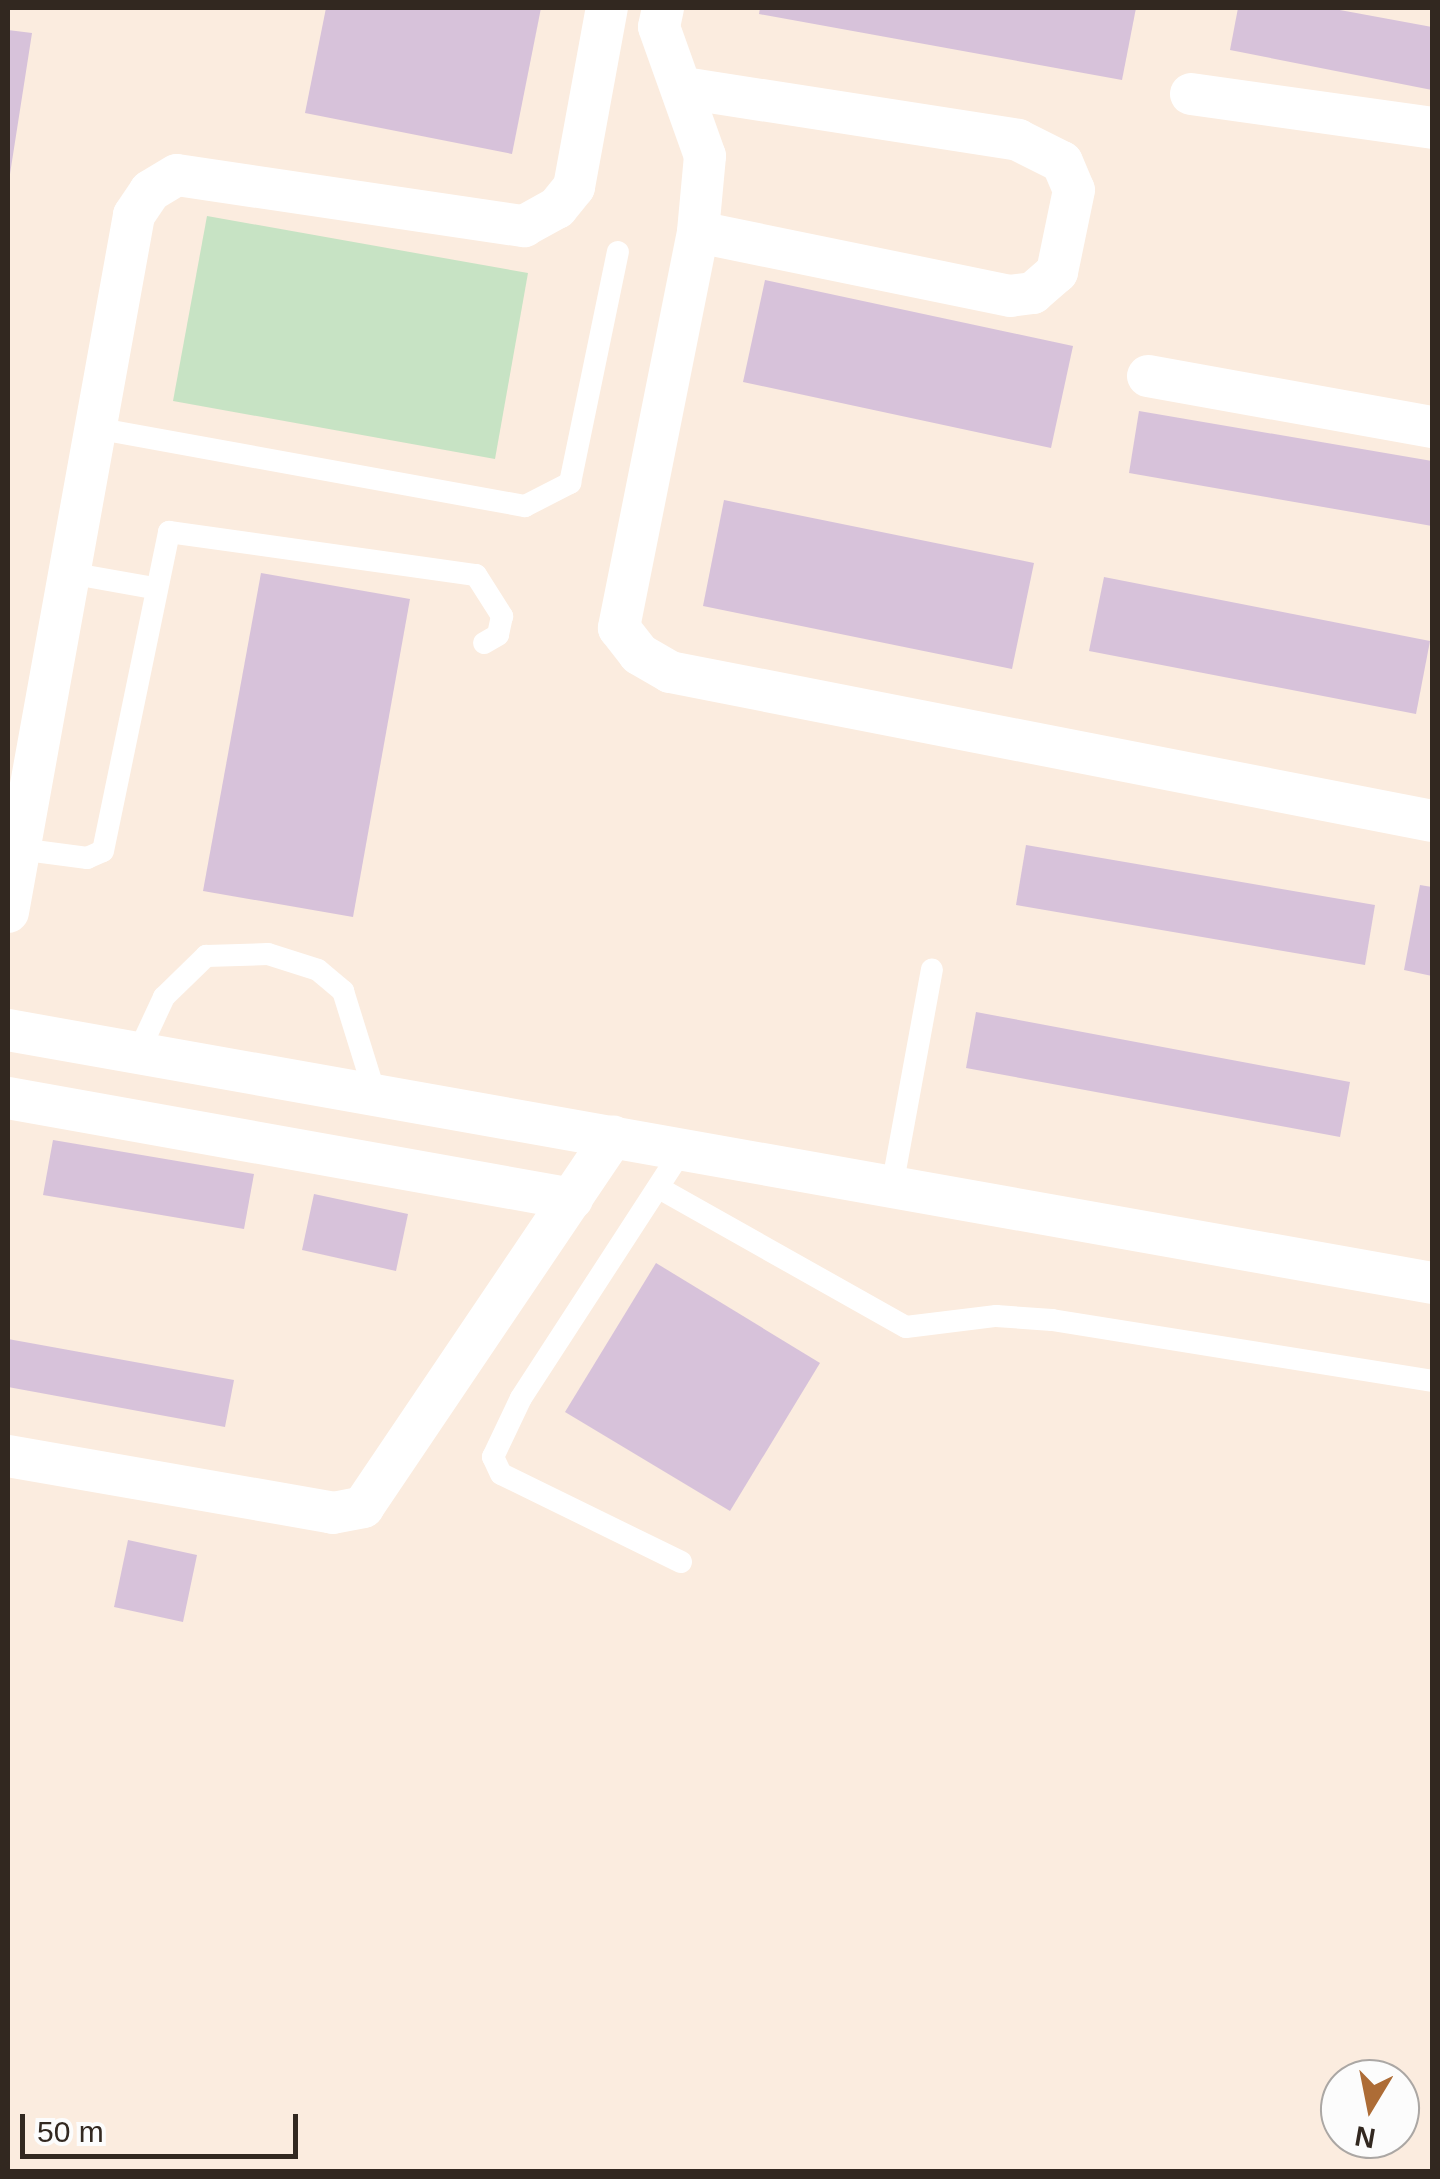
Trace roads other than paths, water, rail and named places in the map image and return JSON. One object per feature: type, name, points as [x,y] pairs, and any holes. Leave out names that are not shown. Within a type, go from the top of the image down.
[{"type":"street","points":[[8,912],[134,214],[150,191],[178,175],[207,176],[524,226],[557,208],[574,187],[607,8]]},
{"type":"street","points":[[663,8],[660,27],[705,156],[698,232],[618,628],[639,654],[670,672],[1432,821]]},
{"type":"street","points":[[684,88],[1018,140],[1062,162],[1074,190],[1057,272],[1033,293],[1010,296],[698,232]]},
{"type":"street","points":[[1191,94],[1432,128]]},
{"type":"street","points":[[1148,376],[1432,427]]},
{"type":"street","points":[[8,1030],[1432,1283]]},
{"type":"street","points":[[8,1098],[572,1198]]},
{"type":"street","points":[[8,1456],[333,1513],[363,1507],[614,1137]]},
{"type":"lane","points":[[95,428],[526,506],[570,483],[618,252]]},
{"type":"lane","points":[[19,849],[87,858],[103,851],[162,541],[178,530],[476,576],[502,616],[498,635],[484,642]]},
{"type":"lane","points":[[69,573],[154,588]]},
{"type":"lane","points":[[138,1053],[164,998],[206,956],[268,954],[318,970],[344,992],[375,1094]]},
{"type":"lane","points":[[892,1187],[932,970]]},
{"type":"lane","points":[[681,1562],[501,1474],[493,1456],[521,1398],[682,1150]]},
{"type":"lane","points":[[659,1188],[906,1327],[996,1316],[1052,1320],[1432,1381]]}]
